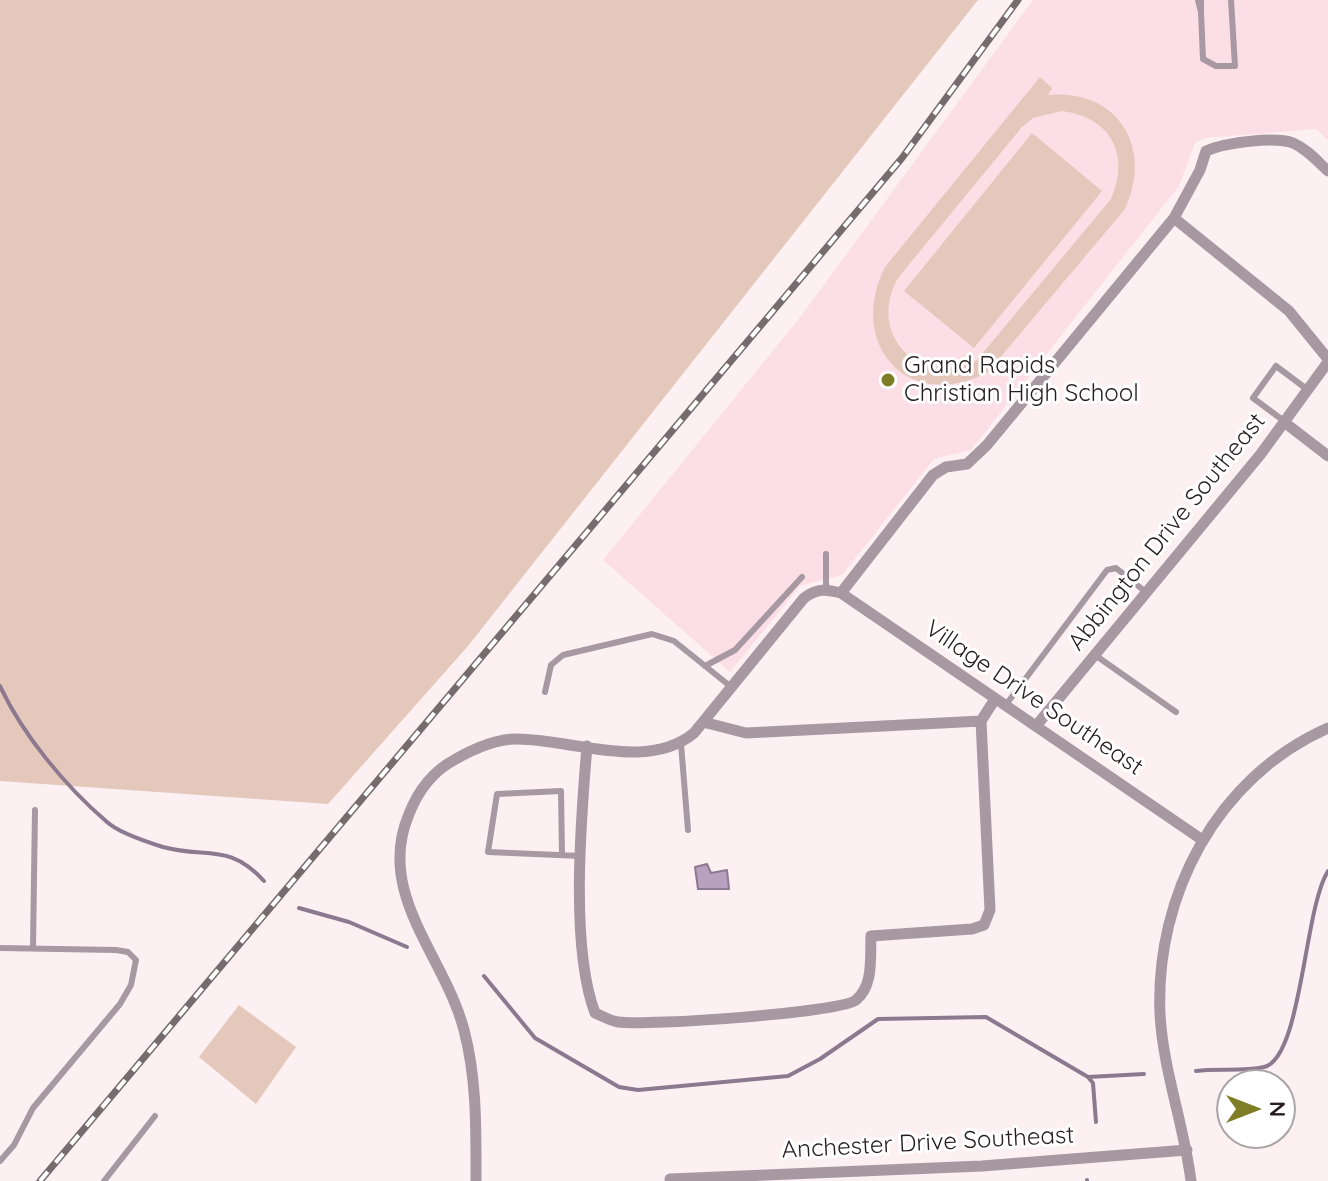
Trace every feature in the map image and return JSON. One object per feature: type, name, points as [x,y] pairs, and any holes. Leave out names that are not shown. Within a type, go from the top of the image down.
[{"type":"street","points":[[841,593],[933,475],[946,467],[967,464],[987,445],[1174,218],[1200,170],[1206,151],[1220,145],[1283,141],[1307,150],[1328,171]]},
{"type":"street","points":[[1174,218],[1289,311],[1328,361]]},
{"type":"street","name":"Abbington Drive Southeast","points":[[1036,726],[1284,422],[1328,361]]},
{"type":"street","points":[[1284,422],[1328,456]]},
{"type":"street","points":[[476,1181],[475,1105],[464,1029],[442,969],[402,892],[399,845],[402,829],[417,796],[428,781],[467,752],[516,739],[655,751],[681,744],[703,722],[804,598],[813,590],[826,589]]},
{"type":"street","name":"Village Drive Southeast","points":[[826,589],[841,593],[1201,839]]},
{"type":"street","points":[[587,746],[581,856],[585,985],[595,1013],[617,1022],[835,1009],[855,1001],[866,988],[871,936],[972,929],[984,925],[990,910],[981,721],[995,699]]},
{"type":"street","points":[[703,722],[746,733],[981,721]]},
{"type":"street","points":[[1191,1181],[1165,1053],[1160,979],[1175,901],[1201,839],[1249,782],[1278,757],[1328,728]]},
{"type":"street","name":"Anchester Drive Southeast","points":[[670,1179],[982,1166],[1187,1150]]},
{"type":"street","points":[[982,1166],[982,1181]]},
{"type":"lane","points":[[1200,0],[1203,59],[1216,66],[1235,66],[1231,0]]},
{"type":"lane","points":[[1284,422],[1253,398],[1276,366],[1308,390]]},
{"type":"lane","points":[[826,554],[826,589]]},
{"type":"lane","points":[[1005,706],[1107,570],[1116,568],[1147,593]]},
{"type":"lane","points":[[705,666],[735,650],[802,577]]},
{"type":"lane","points":[[545,692],[551,665],[563,655],[652,634],[674,641],[730,686]]},
{"type":"lane","points":[[1095,655],[1176,712]]},
{"type":"lane","points":[[681,744],[688,830]]},
{"type":"lane","points":[[562,855],[561,791],[497,794],[488,852],[581,856]]},
{"type":"lane","points":[[33,948],[35,810]]},
{"type":"lane","points":[[0,948],[128,952],[136,960],[136,972],[120,1004],[33,1108],[14,1145],[0,1161]]},
{"type":"lane","points":[[104,1181],[155,1116]]},
{"type":"shaded area","points":[[0,0],[978,0],[468,646],[328,804],[0,781]]},
{"type":"shaded area","name":"Grand Rapids Christian High School","points":[[1033,0],[1328,0],[1328,140],[1316,129],[1205,138],[1195,143],[1179,186],[971,450],[934,459],[842,575],[800,586],[730,672],[603,560],[801,316]]},
{"type":"shaded area","points":[[1040,77],[1052,88],[1048,95],[1072,95],[1093,101],[1110,112],[1123,126],[1132,144],[1135,164],[1133,186],[1125,209],[988,372],[959,383],[933,384],[910,378],[892,364],[880,346],[874,322],[875,296],[885,267]],"holes":[[[1062,111],[1079,115],[1104,130],[1117,153],[1117,183],[1111,199],[977,360],[956,367],[936,367],[919,362],[904,351],[894,337],[889,319],[890,299],[898,278],[1022,127],[1033,118]]]},
{"type":"shaded area","points":[[1032,133],[1102,191],[974,348],[904,291]]},
{"type":"shaded area","points":[[707,864],[711,873],[727,870],[729,889],[698,889],[695,867]]},
{"type":"shaded area","points":[[239,1005],[296,1047],[256,1104],[199,1057]]},
{"type":"waterway","points":[[0,686],[46,759],[112,826],[163,847],[228,856],[240,861],[264,881]]},
{"type":"waterway","points":[[1196,1071],[1264,1067],[1277,1058],[1295,1011],[1313,916],[1328,871]]},
{"type":"waterway","points":[[299,908],[349,922],[407,947]]},
{"type":"waterway","points":[[484,976],[535,1038],[619,1087],[638,1090],[788,1076],[820,1059],[878,1019],[986,1017],[1088,1077],[1144,1074]]},
{"type":"waterway","points":[[1088,1077],[1093,1083],[1096,1122]]},
{"type":"railway","points":[[40,1181],[902,158],[1018,0]]},
{"type":"place","name":"Grand Rapids Christian High School","points":[[888,380]]}]
